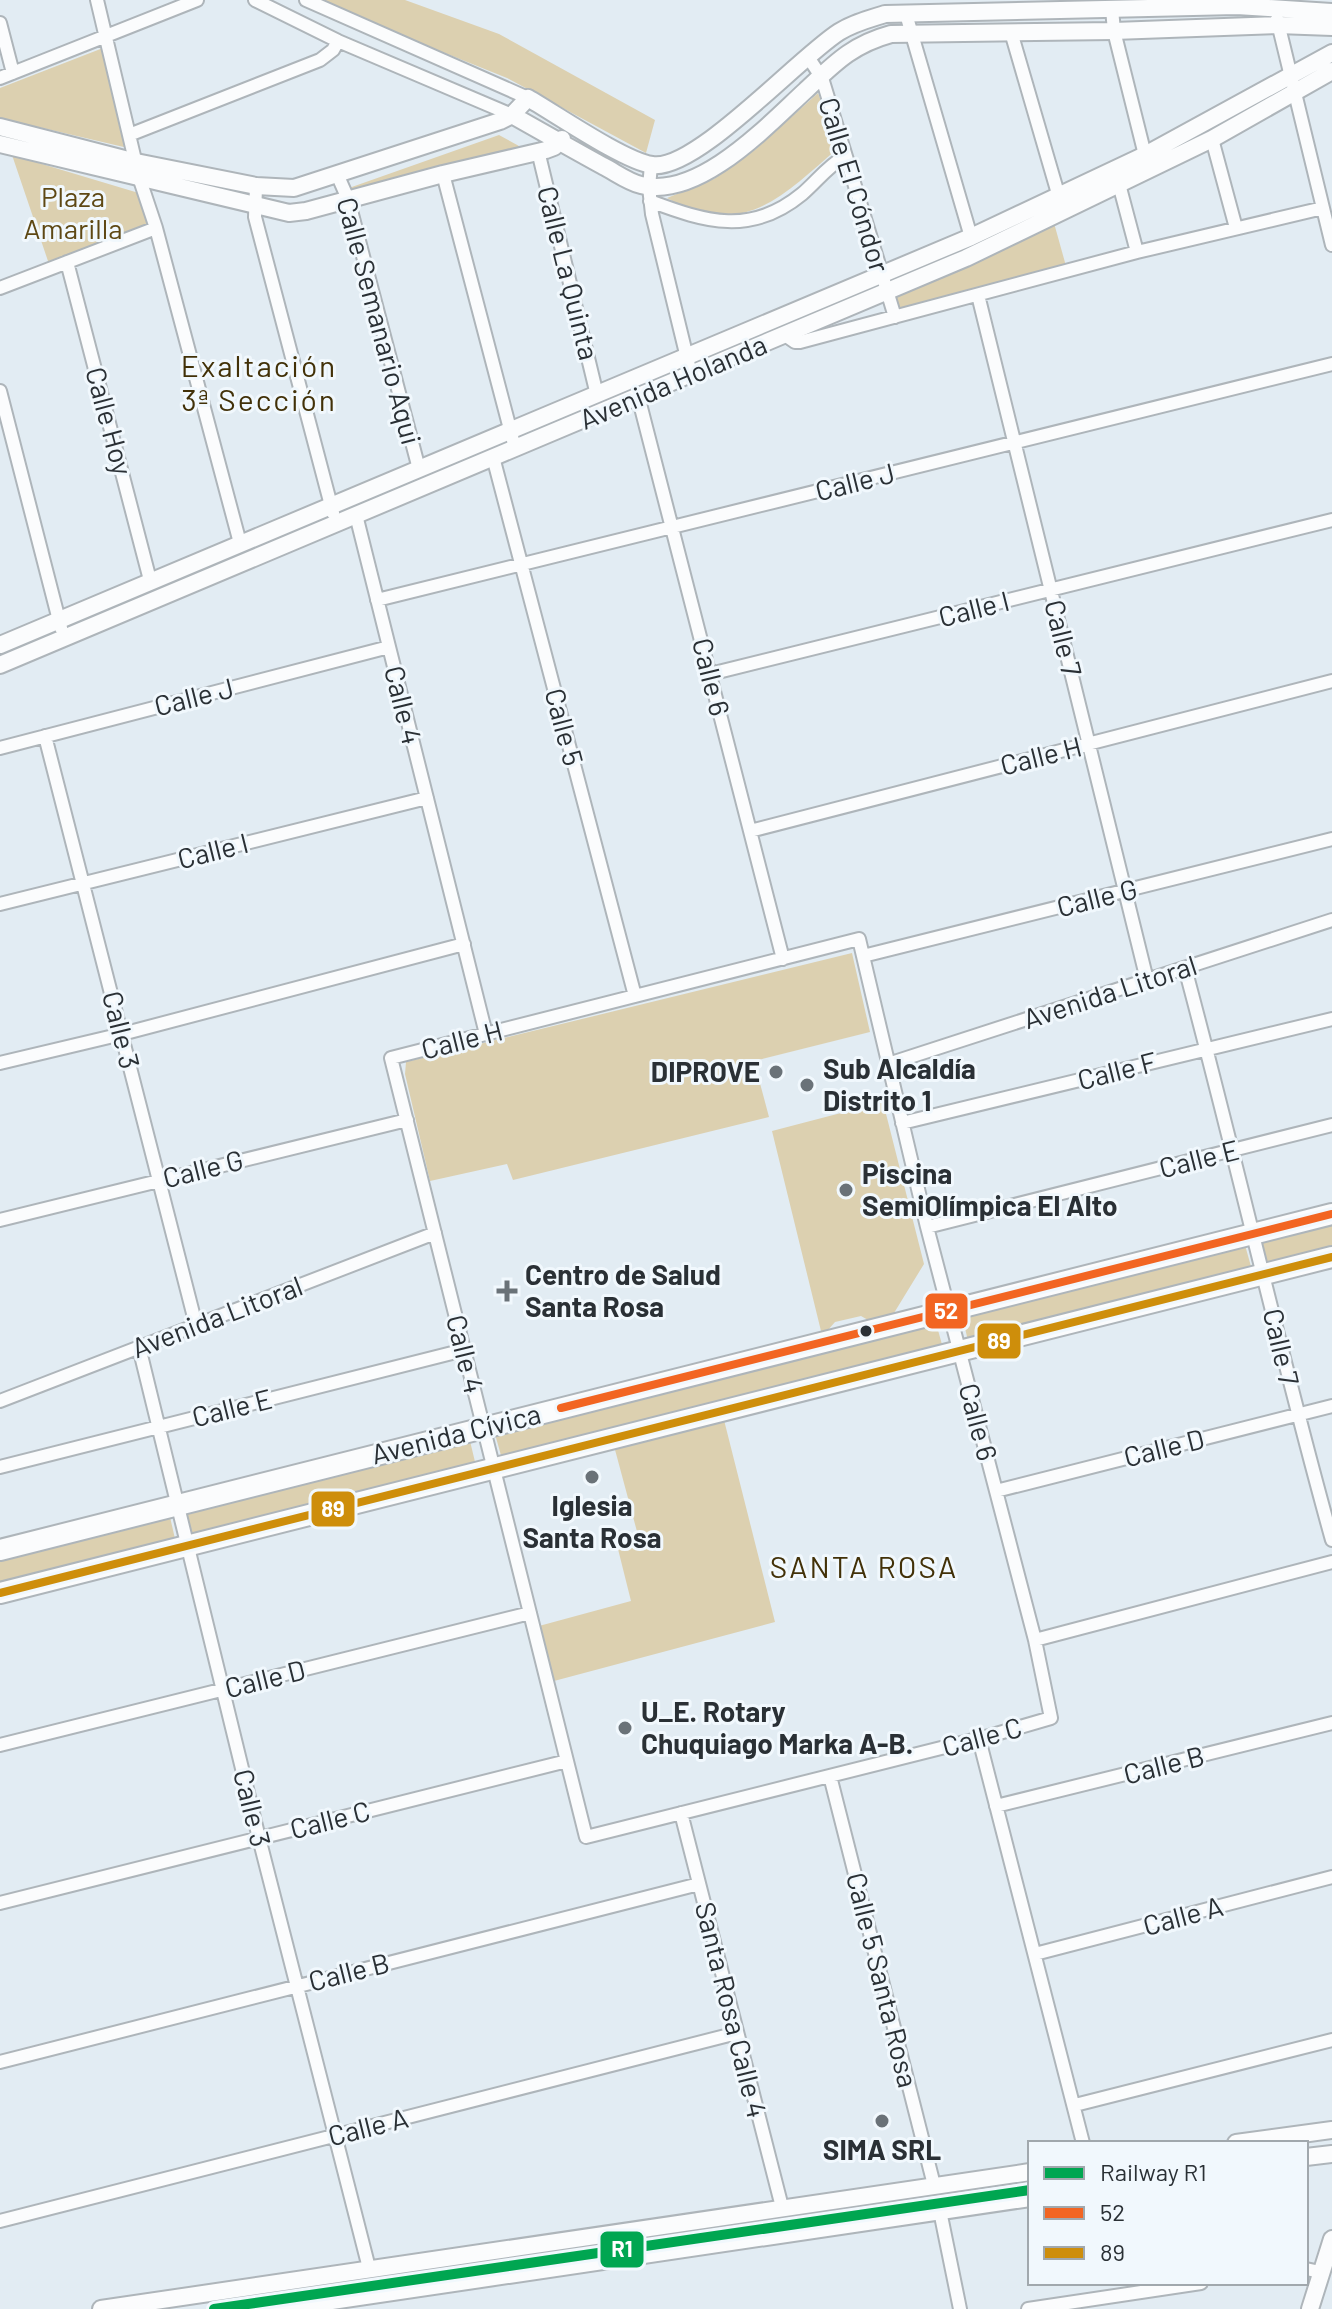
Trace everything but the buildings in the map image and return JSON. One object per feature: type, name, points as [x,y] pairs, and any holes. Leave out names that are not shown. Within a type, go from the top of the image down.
[{"type":"main road","name":"Avenida Cívica","points":[[0,1550],[1332,1214]]},
{"type":"main road","name":"Avenida Cívica","points":[[0,1593],[1332,1257]]},
{"type":"street","points":[[97,0],[138,170],[240,543]]},
{"type":"street","points":[[0,78],[197,0]]},
{"type":"street","points":[[255,0],[338,41],[512,115],[649,194],[703,220],[720,222],[771,215],[789,204],[844,157]]},
{"type":"street","points":[[306,0],[528,98],[635,160],[651,165],[677,160],[700,147],[840,31],[862,20],[885,14],[1237,3],[1332,12]]},
{"type":"street","points":[[1275,7],[1332,245]]},
{"type":"street","points":[[1112,9],[1114,31],[1145,155]]},
{"type":"street","points":[[906,14],[971,237]]},
{"type":"street","points":[[0,23],[13,73]]},
{"type":"street","points":[[649,194],[718,165],[856,47],[891,34],[1278,25],[1332,27]]},
{"type":"street","points":[[1011,32],[1059,197]]},
{"type":"street","points":[[129,135],[320,60],[333,50],[338,41]]},
{"type":"street","name":"Avenida Holanda","points":[[0,645],[61,629],[356,515],[493,457],[512,440],[597,395],[686,357],[883,283],[966,258],[1212,139],[1293,84],[1332,53]]},
{"type":"street","name":"Calle El Cóndor","points":[[808,57],[820,76],[895,317]]},
{"type":"street","name":"Avenida Holanda","points":[[0,665],[150,580],[419,469],[638,396],[785,335],[971,237],[1293,84],[1332,71]]},
{"type":"street","points":[[0,144],[138,170],[294,188],[500,121],[512,115],[528,98]]},
{"type":"street","points":[[0,127],[254,207],[297,212],[554,147],[572,123]]},
{"type":"street","points":[[1212,139],[1236,228]]},
{"type":"street","name":"Calle La Quinta","points":[[538,151],[597,395]]},
{"type":"street","points":[[651,165],[649,194],[691,374]]},
{"type":"street","name":"Calle Semanario Aqui","points":[[337,174],[348,199],[419,469]]},
{"type":"street","points":[[443,174],[512,440]]},
{"type":"street","points":[[1119,184],[1137,252]]},
{"type":"street","points":[[256,186],[254,207],[336,522]]},
{"type":"street","points":[[785,335],[800,342],[1137,252],[1323,208]]},
{"type":"street","points":[[0,288],[156,228]]},
{"type":"street","name":"Calle Hoy","points":[[67,262],[150,580]]},
{"type":"street","name":"Calle 7","points":[[978,295],[1147,980]]},
{"type":"street","name":"Calle J","points":[[377,600],[1332,364]]},
{"type":"street","points":[[0,391],[61,629]]},
{"type":"street","name":"Calle 6","points":[[638,396],[783,959]]},
{"type":"street","name":"Calle 5","points":[[493,457],[635,996]]},
{"type":"street","name":"Calle 4","points":[[356,515],[486,1034]]},
{"type":"street","name":"Calle I","points":[[710,674],[1332,520]]},
{"type":"street","name":"Calle J","points":[[0,748],[389,647]]},
{"type":"street","name":"Calle H","points":[[750,831],[1332,681]]},
{"type":"street","name":"Calle 3","points":[[45,736],[196,1325]]},
{"type":"street","name":"Calle I","points":[[0,904],[427,798]]},
{"type":"street","name":"Calle G","points":[[863,956],[1332,839]]},
{"type":"street","name":"Avenida Litoral","points":[[888,1064],[1332,920]]},
{"type":"street","name":"Calle 6","points":[[859,939],[927,1227],[1035,1640],[1051,1718]]},
{"type":"street","name":"Calle H","points":[[391,1058],[859,939]]},
{"type":"street","points":[[0,1063],[464,944]]},
{"type":"street","name":"Calle 7","points":[[1185,968],[1297,1414],[1332,1540]]},
{"type":"street","name":"Calle F","points":[[902,1123],[1332,1019]]},
{"type":"street","name":"Calle 4","points":[[391,1058],[586,1837]]},
{"type":"street","name":"Calle G","points":[[0,1220],[407,1120]]},
{"type":"street","name":"Calle E","points":[[927,1227],[1332,1125]]},
{"type":"street","name":"Avenida Litoral","points":[[0,1401],[435,1233]]},
{"type":"street","name":"Calle 3","points":[[139,1347],[259,1838],[369,2268]]},
{"type":"street","name":"Calle E","points":[[0,1467],[464,1350]]},
{"type":"street","name":"Calle D","points":[[996,1491],[1332,1406]]},
{"type":"street","points":[[1035,1640],[1332,1562]]},
{"type":"street","name":"Calle D","points":[[0,1745],[530,1613]]},
{"type":"street","name":"Calle C","points":[[586,1837],[979,1739],[1051,1718]]},
{"type":"street","name":"Calle B","points":[[996,1806],[1332,1723]]},
{"type":"street","points":[[979,1739],[1083,2141]]},
{"type":"street","name":"Calle C","points":[[0,1903],[567,1761]]},
{"type":"street","name":"Calle 5 Santa Rosa","points":[[830,1776],[934,2185]]},
{"type":"street","name":"Santa Rosa Calle 4","points":[[681,1813],[782,2207]]},
{"type":"street","name":"Calle A","points":[[1035,1954],[1332,1877]]},
{"type":"street","name":"Calle B","points":[[0,2062],[699,1884]]},
{"type":"street","name":"Calle A","points":[[0,2221],[737,2033]]},
{"type":"street","points":[[1075,2105],[1332,2040]]},
{"type":"street","points":[[1251,2141],[1332,2130]]},
{"type":"street","points":[[1308,2157],[1332,2154]]},
{"type":"street","points":[[101,2309],[1028,2172]]},
{"type":"street","points":[[278,2309],[1028,2198]]},
{"type":"street","points":[[940,2211],[960,2309]]},
{"type":"street","points":[[1310,2309],[1313,2270],[1332,2239]]},
{"type":"street","points":[[1028,2309],[1188,2285]]},
{"type":"green space","points":[[324,0],[405,0],[499,34],[655,120],[646,153],[507,78],[343,12]]},
{"type":"green space","name":"Plaza Amarilla","points":[[103,48],[128,148],[0,118],[0,88]]},
{"type":"green space","points":[[818,93],[838,148],[780,196],[761,207],[718,215],[694,210],[667,198],[714,179],[756,149]]},
{"type":"green space","points":[[499,135],[530,152],[353,196],[349,188]]},
{"type":"green space","name":"Plaza Amarilla","points":[[12,155],[142,194],[149,222],[146,227],[49,264]]},
{"type":"green space","points":[[1054,223],[1066,266],[899,310],[896,307],[893,293]]},
{"type":"green space","points":[[852,953],[870,1032],[754,1061],[769,1117],[513,1180],[507,1164],[430,1181],[405,1074],[406,1062]]},
{"type":"green space","name":"Piscina SemiOlímpica El Alto","points":[[883,1102],[924,1264],[894,1313],[868,1320],[861,1316],[835,1322],[828,1330],[821,1331],[772,1131]]},
{"type":"green space","points":[[1332,1222],[1332,1249],[1268,1265],[1260,1240]]},
{"type":"green space","points":[[1245,1245],[1252,1270],[968,1341],[962,1315]]},
{"type":"green space","points":[[936,1323],[943,1348],[502,1459],[495,1434]]},
{"type":"green space","points":[[724,1420],[775,1622],[554,1681],[539,1626],[631,1601],[617,1545],[639,1539],[614,1446]]},
{"type":"green space","points":[[470,1441],[476,1466],[193,1539],[186,1513]]},
{"type":"green space","points":[[170,1517],[176,1543],[0,1587],[0,1559]]},
{"type":"rail line","name":"R1","points":[[214,2309],[1028,2190]]},
{"type":"transit line","name":"52","points":[[561,1408],[1332,1214]]},
{"type":"transit line","name":"89","points":[[0,1593],[1332,1257]]},
{"type":"place","name":"DIPROVE","points":[[776,1072]]},
{"type":"place","name":"Sub Alcaldía Distrito 1","points":[[807,1085]]},
{"type":"place","name":"Piscina SemiOlímpica El Alto","points":[[846,1190]]},
{"type":"place","name":"Centro de Salud Santa Rosa","points":[[507,1291]]},
{"type":"place","name":"Iglesia Santa Rosa","points":[[592,1477]]},
{"type":"place","name":"U_E. Rotary Chuquiago Marka A-B.","points":[[625,1728]]},
{"type":"place","name":"SIMA SRL","points":[[882,2121]]},
{"type":"district","name":"Exaltación 3ª Sección","points":[[259,384]]},
{"type":"district","name":"SANTA ROSA","points":[[864,1568]]}]
